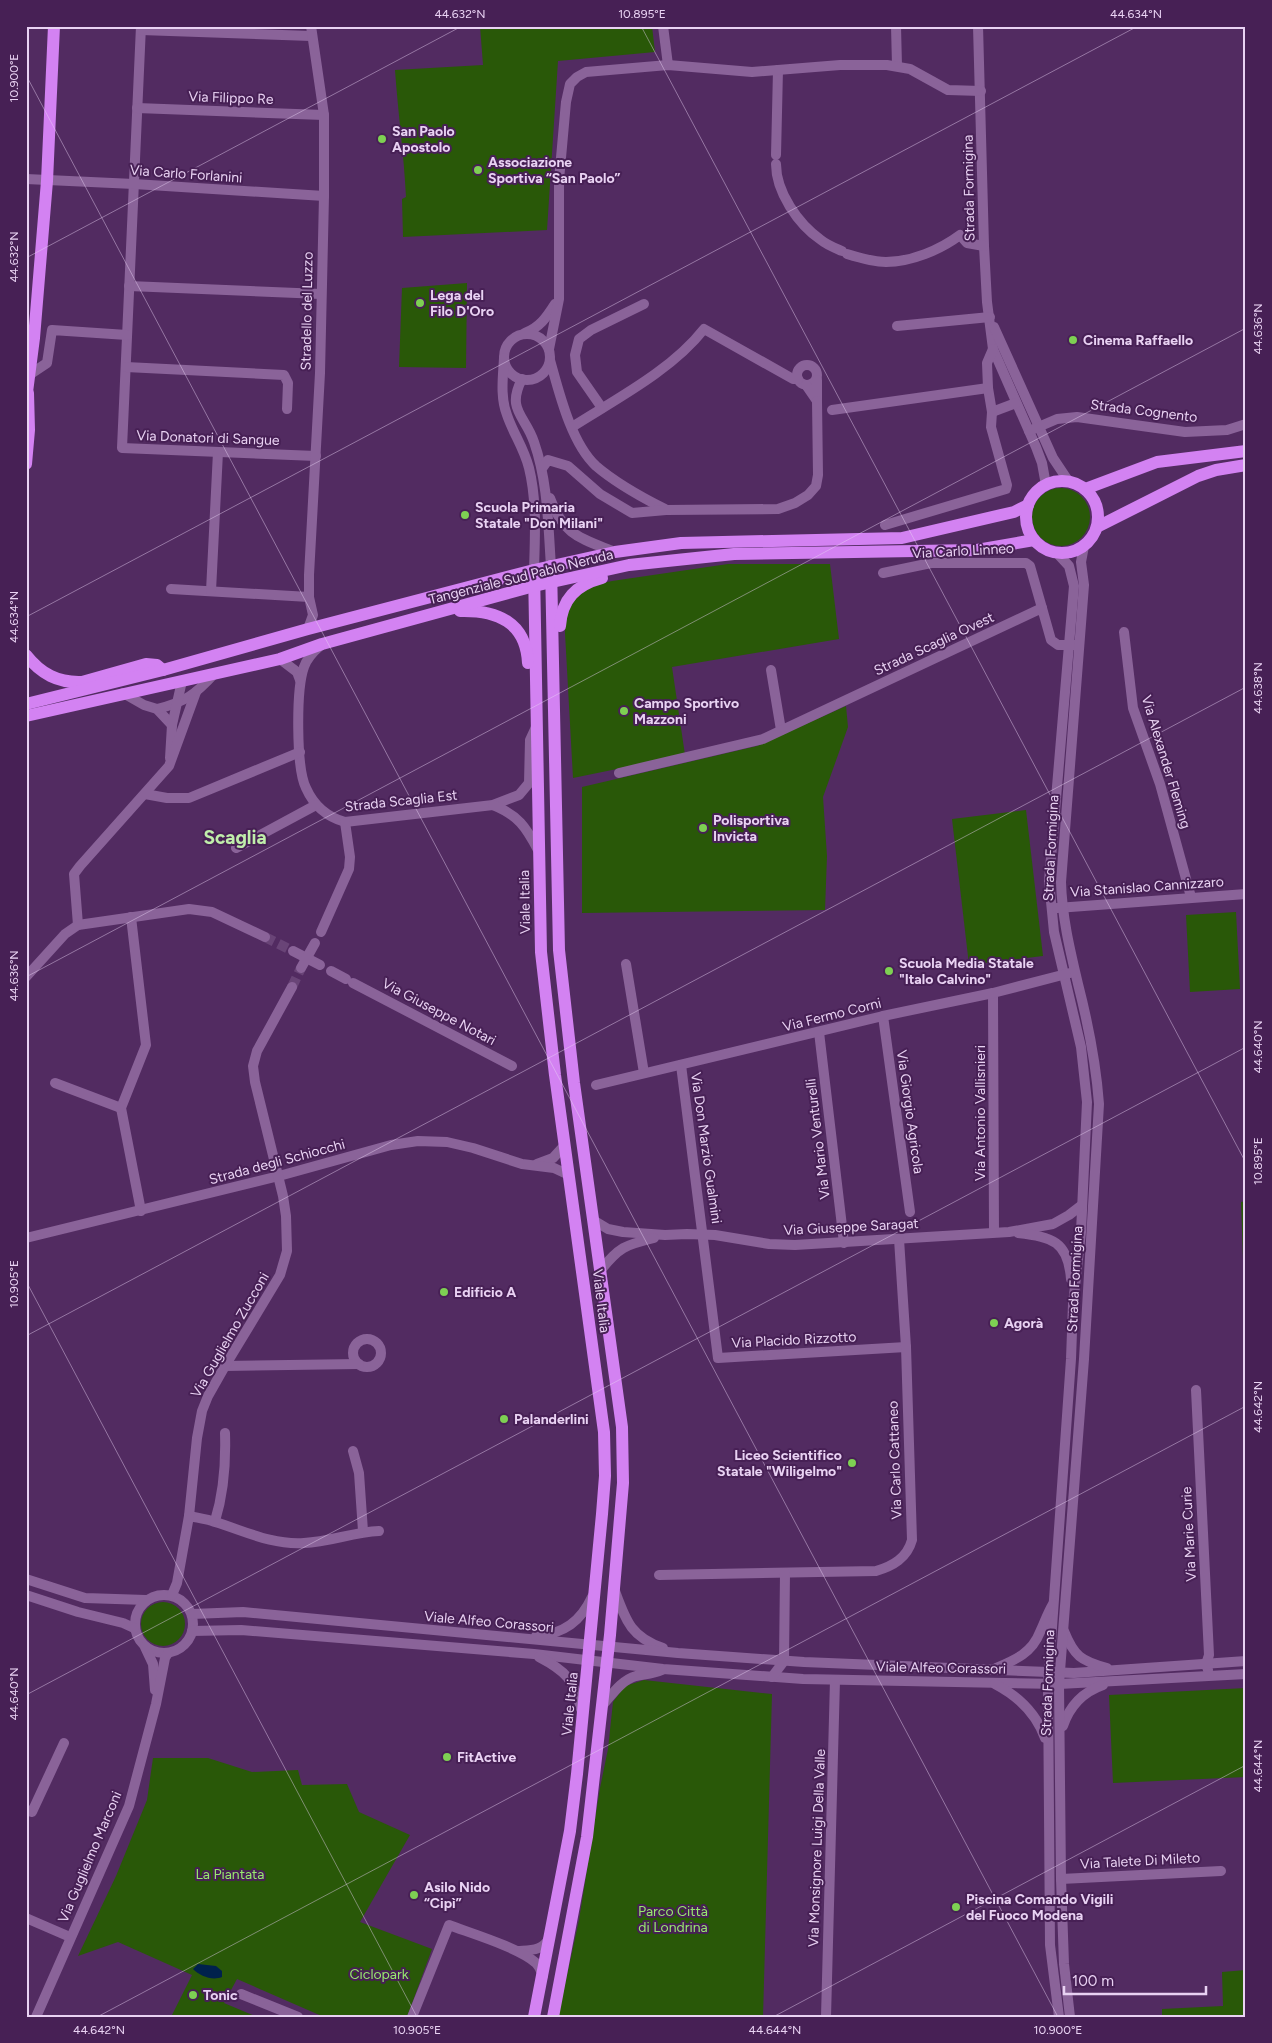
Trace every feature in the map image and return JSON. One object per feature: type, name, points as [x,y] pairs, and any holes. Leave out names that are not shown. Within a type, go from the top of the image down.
[{"type":"main road","points":[[26,464],[29,430],[27,397],[47,181],[54,26]]},
{"type":"main road","points":[[1084,489],[1157,462],[1246,451]]},
{"type":"main road","points":[[1097,527],[1198,476],[1216,470],[1246,465]]},
{"type":"main road","points":[[1057,481],[1069,482],[1084,489],[1092,496],[1098,517],[1097,527],[1092,538],[1084,546],[1075,551],[1057,553],[1040,546],[1034,540],[1027,523],[1028,505],[1035,493],[1046,485],[1057,481]]},
{"type":"main road","name":"Tangenziale Sud Pablo Neruda","points":[[28,713],[163,670],[308,629],[534,570],[615,552],[681,543],[902,538],[1014,512],[1028,505]]},
{"type":"main road","name":"Tangenziale Sud Pablo Neruda","points":[[28,713],[280,659],[322,644],[534,586],[629,566],[734,554],[977,550],[1034,540]]},
{"type":"main road","points":[[551,566],[555,726]]},
{"type":"main road","points":[[555,726],[561,684],[561,611],[570,597],[580,587],[629,566]]},
{"type":"main road","name":"Viale Italia","points":[[534,570],[541,952],[604,1432],[605,1476],[597,1587],[570,1831],[534,2017]]},
{"type":"main road","points":[[443,611],[494,614],[514,627],[528,653],[529,686],[535,696]]},
{"type":"main road","points":[[182,680],[189,670],[253,652],[277,638]]},
{"type":"main road","points":[[26,655],[44,673],[53,678],[72,682],[82,682],[146,664],[157,664],[163,670]]},
{"type":"main road","name":"Viale Italia","points":[[555,726],[558,950],[622,1427],[623,1483],[615,1590],[601,1707]]},
{"type":"main road","points":[[553,2017],[586,1837],[601,1707]]},
{"type":"street","points":[[663,26],[668,65]]},
{"type":"street","points":[[896,26],[898,66]]},
{"type":"street","name":"Strada Formigina","points":[[978,26],[984,246],[990,317],[997,347],[1016,403],[1042,463],[1046,485]]},
{"type":"street","points":[[141,28],[311,31]]},
{"type":"street","name":"Via Donatori di Sangue","points":[[141,28],[122,448],[316,456]]},
{"type":"street","name":"Stradello del Luzzo","points":[[308,629],[313,615],[309,597],[320,373],[324,196],[324,115],[311,31]]},
{"type":"street","points":[[666,510],[636,495],[595,465],[581,445],[572,427],[550,360],[549,349],[559,299],[559,180],[566,102],[570,84],[586,72],[668,65],[752,72],[840,65],[898,66],[918,73],[948,90],[981,91]]},
{"type":"street","points":[[778,70],[776,175],[787,200],[802,224],[821,240],[844,253],[865,259],[887,262],[932,251],[960,235],[967,243],[984,246]]},
{"type":"street","name":"Via Filippo Re","points":[[138,108],[324,115]]},
{"type":"street","name":"Via Carlo Forlanini","points":[[26,179],[324,196]]},
{"type":"street","points":[[129,286],[321,294]]},
{"type":"street","points":[[534,570],[535,541],[530,476],[520,440],[507,415],[503,395],[504,358],[507,345],[518,336],[536,328],[545,320],[559,299]]},
{"type":"street","points":[[602,408],[577,372],[575,355],[579,339],[591,330],[644,304]]},
{"type":"street","points":[[897,326],[990,317]]},
{"type":"street","points":[[572,427],[672,362],[691,346],[704,329],[793,379],[812,384],[817,380]]},
{"type":"street","points":[[30,375],[48,363],[52,330],[127,335]]},
{"type":"street","points":[[518,336],[536,335],[546,343],[549,349]]},
{"type":"street","name":"Strada Formigina","points":[[885,525],[1006,489],[1007,485],[991,427],[992,412],[988,388],[987,363],[997,347]]},
{"type":"street","name":"Strada Formigina","points":[[997,347],[1039,426],[1057,466],[1069,482]]},
{"type":"street","points":[[504,358],[510,372],[522,379],[538,377],[549,382],[560,395]]},
{"type":"street","points":[[538,377],[548,367],[550,360]]},
{"type":"street","points":[[543,467],[548,460],[568,466],[600,494],[632,513],[666,510],[778,508],[803,499],[816,486],[818,475],[818,376],[816,368],[808,365],[800,368],[797,375],[817,401]]},
{"type":"street","points":[[126,367],[284,375],[288,383],[287,409]]},
{"type":"street","points":[[522,379],[517,390],[515,403],[519,416],[533,438],[543,467],[551,566]]},
{"type":"street","points":[[832,410],[988,388]]},
{"type":"street","points":[[992,412],[1016,403]]},
{"type":"street","name":"Strada Cognento","points":[[1039,426],[1058,419],[1076,417],[1185,432],[1217,431],[1246,424]]},
{"type":"street","points":[[1029,431],[1039,426]]},
{"type":"street","points":[[211,591],[218,452]]},
{"type":"street","points":[[546,489],[557,516],[571,533],[615,552]]},
{"type":"street","name":"Strada Formigina","points":[[1059,2017],[1050,1945],[1048,1684],[1071,1359],[1073,1304],[1082,1205],[1096,1146],[1087,1102],[1084,1065],[1054,932],[1049,881],[1074,645],[1084,585],[1081,562],[1084,546]]},
{"type":"street","name":"Strada Formigina","points":[[1057,553],[1069,566],[1074,580],[1074,645],[1061,882],[1062,908],[1065,930],[1097,1076],[1099,1104],[1084,1359],[1059,1684],[1061,1879],[1064,1964],[1070,2017]]},
{"type":"street","name":"Via Carlo Linneo","points":[[883,573],[931,564],[1024,562],[1030,566],[1042,608]]},
{"type":"street","points":[[171,589],[309,597]]},
{"type":"street","points":[[1042,608],[1051,640],[1058,645],[1074,645]]},
{"type":"street","name":"Strada Scaglia Ovest","points":[[619,773],[755,741],[1042,608]]},
{"type":"street","name":"Via Alexander Fleming","points":[[1124,632],[1133,708],[1160,784],[1191,897]]},
{"type":"street","name":"Strada Scaglia Est","points":[[322,644],[304,664],[300,680],[300,752],[302,778],[306,789],[316,805],[333,818],[345,822],[493,805],[519,794],[530,782],[530,740],[536,727]]},
{"type":"street","points":[[280,659],[297,672],[300,680]]},
{"type":"street","points":[[771,670],[781,730]]},
{"type":"street","points":[[157,709],[178,704],[196,692],[215,674]]},
{"type":"street","points":[[169,766],[172,725],[182,680]]},
{"type":"street","points":[[78,925],[74,874],[169,766],[196,692]]},
{"type":"street","points":[[123,693],[144,705],[157,709],[172,725]]},
{"type":"street","points":[[145,794],[166,798],[189,798],[300,752]]},
{"type":"street","points":[[236,848],[316,805]]},
{"type":"street","points":[[493,805],[506,810],[528,830],[538,851]]},
{"type":"street","points":[[321,932],[349,869],[350,857],[345,822]]},
{"type":"street","name":"Via Stanislao Cannizzaro","points":[[1051,909],[1246,894]]},
{"type":"street","points":[[26,978],[65,934],[78,925],[189,909],[202,910],[226,917],[266,937]]},
{"type":"street","points":[[131,917],[146,1045],[120,1108],[141,1211]]},
{"type":"street","points":[[301,968],[315,943]]},
{"type":"street","points":[[293,951],[320,965]]},
{"type":"street","points":[[626,964],[644,1073]]},
{"type":"street","name":"Via Giuseppe Notari","points":[[331,971],[512,1066]]},
{"type":"street","name":"Via Fermo Corni","points":[[596,1085],[1075,972]]},
{"type":"street","name":"Via Guglielmo Zucconi","points":[[172,1595],[177,1583],[189,1516],[197,1438],[202,1411],[208,1396],[285,1264],[287,1250],[286,1216],[279,1176],[255,1082],[253,1066],[257,1051],[292,987]]},
{"type":"street","name":"Via Antonio Vallisnieri","points":[[992,993],[994,1232]]},
{"type":"street","name":"Via Giorgio Agricola","points":[[884,1016],[910,1212]]},
{"type":"street","name":"Via Mario Venturelli","points":[[819,1032],[844,1243]]},
{"type":"street","name":"Via Don Marzio Gualmini","points":[[681,1065],[704,1235]]},
{"type":"street","points":[[55,1083],[120,1108]]},
{"type":"street","name":"Strada degli Schiocchi","points":[[26,1238],[279,1176],[391,1145],[418,1141],[447,1142],[473,1148],[522,1164],[536,1164],[554,1168],[569,1175]]},
{"type":"street","points":[[536,1164],[553,1158],[565,1145]]},
{"type":"street","name":"Via Giuseppe Saragat","points":[[1009,1232],[1053,1224],[1082,1205]]},
{"type":"street","name":"Via Giuseppe Saragat","points":[[593,1220],[608,1229],[665,1235],[704,1235],[769,1244],[795,1245],[1009,1232],[1056,1242],[1070,1262],[1073,1304]]},
{"type":"street","name":"Via Giuseppe Saragat","points":[[600,1271],[612,1254],[627,1244],[665,1235]]},
{"type":"street","name":"Via Placido Rizzotto","points":[[704,1235],[718,1358],[906,1347]]},
{"type":"street","name":"Via Carlo Cattaneo","points":[[659,1575],[876,1571],[896,1563],[904,1556],[912,1540],[906,1347],[900,1239]]},
{"type":"street","points":[[225,1366],[359,1364]]},
{"type":"street","name":"Via Marie Curie","points":[[1196,1390],[1209,1655],[1206,1664],[1210,1676]]},
{"type":"street","points":[[215,1522],[224,1486],[226,1467],[225,1433]]},
{"type":"street","points":[[352,1451],[359,1473],[363,1531]]},
{"type":"street","points":[[189,1516],[215,1522],[246,1534],[285,1543],[304,1543],[363,1531],[379,1531]]},
{"type":"street","points":[[772,1678],[784,1662],[785,1573]]},
{"type":"street","points":[[26,1579],[85,1598],[146,1600],[163,1594],[172,1595],[180,1599],[192,1614],[192,1631],[184,1646],[168,1653],[156,1652],[145,1647],[138,1639],[134,1628],[135,1618],[139,1608],[146,1600]]},
{"type":"street","points":[[516,1638],[541,1636],[574,1624],[589,1604],[597,1587]]},
{"type":"street","points":[[615,1590],[631,1628],[640,1638],[678,1653]]},
{"type":"street","points":[[26,1595],[78,1612],[123,1623],[134,1628]]},
{"type":"street","points":[[992,1669],[1029,1651],[1041,1632],[1044,1619],[1054,1603]]},
{"type":"street","name":"Viale Alfeo Corassori","points":[[192,1614],[243,1612],[784,1662],[1060,1672],[1118,1671],[1246,1661]]},
{"type":"street","points":[[1063,1628],[1070,1646],[1080,1658],[1086,1662],[1118,1671]]},
{"type":"street","name":"Viale Alfeo Corassori","points":[[192,1631],[241,1630],[534,1654],[663,1669],[772,1678],[1059,1684],[1246,1674]]},
{"type":"street","name":"Via Guglielmo Marconi","points":[[145,1647],[153,1664],[156,1704]]},
{"type":"street","name":"Via Guglielmo Marconi","points":[[36,2017],[129,1806],[156,1704],[165,1658],[168,1653]]},
{"type":"street","points":[[534,1654],[557,1666],[568,1676],[577,1691],[583,1722]]},
{"type":"street","points":[[601,1707],[627,1680],[634,1676],[650,1675],[663,1669]]},
{"type":"street","name":"Via Monsignore Luigi Della Valle","points":[[826,2017],[835,1680]]},
{"type":"street","points":[[1060,1737],[1067,1715],[1077,1700],[1092,1689],[1109,1682]]},
{"type":"street","points":[[992,1683],[1004,1689],[1027,1706],[1041,1726],[1048,1748]]},
{"type":"street","points":[[26,1810],[32,1812],[64,1744]]},
{"type":"street","name":"Via Talete Di Mileto","points":[[1061,1879],[1221,1871]]},
{"type":"street","points":[[26,1918],[70,1938]]},
{"type":"street","points":[[412,2017],[449,1926],[518,1951],[534,1961],[540,1968],[543,1976]]},
{"type":"street","points":[[518,1951],[535,1950],[546,1944],[552,1930]]},
{"type":"street","points":[[241,1994],[298,2017]]},
{"type":"green space","name":"Associazione Sportiva “San Paolo”","points":[[480,26],[652,26],[655,52],[558,61],[547,230],[403,237],[402,199],[406,197],[395,70],[483,65]]},
{"type":"green space","points":[[467,283],[466,368],[399,367],[402,288]]},
{"type":"green space","points":[[1061,488],[1072,490],[1085,501],[1090,517],[1088,528],[1077,541],[1061,546],[1050,544],[1037,533],[1032,517],[1034,506],[1045,493]]},
{"type":"green space","name":"Campo Sportivo Mazzoni","points":[[728,564],[830,564],[839,639],[672,667],[685,755],[573,778],[565,633],[566,622],[572,604],[584,591],[612,581]]},
{"type":"green space","name":"Polisportiva Invicta","points":[[846,706],[848,727],[823,797],[827,856],[825,910],[582,913],[582,787],[757,746]]},
{"type":"green space","points":[[1026,810],[1043,956],[969,965],[952,819]]},
{"type":"green space","points":[[1236,912],[1240,989],[1190,992],[1186,915]]},
{"type":"green space","points":[[1246,1201],[1246,1288],[1244,1288],[1241,1202]]},
{"type":"green space","points":[[163,1602],[175,1606],[181,1612],[185,1624],[181,1636],[175,1642],[163,1646],[151,1642],[145,1636],[141,1624],[145,1612],[151,1606]]},
{"type":"green space","name":"Parco Città di Londrina","points":[[644,1680],[772,1694],[763,2017],[558,2017],[579,1920],[608,1749],[613,1702],[625,1686]]},
{"type":"green space","points":[[1246,1688],[1246,1777],[1113,1783],[1109,1695]]},
{"type":"green space","name":"La Piantata","points":[[153,1758],[208,1758],[252,1772],[298,1770],[302,1785],[347,1784],[359,1812],[410,1835],[360,1922],[432,1949],[407,2017],[324,2017],[237,1979],[224,2003],[257,2017],[171,2017],[192,1975],[118,1942],[78,1956],[116,1876],[147,1800]]},
{"type":"green space","points":[[1246,1970],[1246,2017],[1162,2017],[1162,2009],[1223,2006],[1222,1972]]},
{"type":"water","points":[[198,1964],[216,1966],[222,1971],[222,1977],[210,1978],[199,1974],[193,1969]]},
{"type":"tunnel","points":[[265,937],[293,951]]},
{"type":"tunnel","points":[[292,987],[301,968]]},
{"type":"place","name":"San Paolo Apostolo","points":[[382,139]]},
{"type":"place","name":"Associazione Sportiva “San Paolo”","points":[[478,170]]},
{"type":"place","name":"Lega del Filo D'Oro","points":[[420,303]]},
{"type":"place","name":"Cinema Raffaello","points":[[1073,340]]},
{"type":"place","name":"Scuola Primaria Statale \"Don Milani\"","points":[[465,515]]},
{"type":"place","name":"Campo Sportivo Mazzoni","points":[[624,711]]},
{"type":"place","name":"Polisportiva Invicta","points":[[703,828]]},
{"type":"place","name":"Scuola Media Statale \"Italo Calvino\"","points":[[889,971]]},
{"type":"place","name":"Edificio A","points":[[444,1292]]},
{"type":"place","name":"Agorà","points":[[994,1323]]},
{"type":"place","name":"Palanderlini","points":[[504,1419]]},
{"type":"place","name":"Liceo Scientifico Statale \"Wiligelmo\"","points":[[852,1463]]},
{"type":"place","name":"FitActive","points":[[447,1757]]},
{"type":"place","name":"Asilo Nido “Cipì”","points":[[414,1895]]},
{"type":"place","name":"Piscina Comando Vigili del Fuoco Modena","points":[[956,1907]]},
{"type":"place","name":"Tonic","points":[[193,1995]]},
{"type":"district","name":"Scaglia","points":[[235,837]]},
{"type":"park label","name":"Ciclopark","points":[[379,1974]]}]
